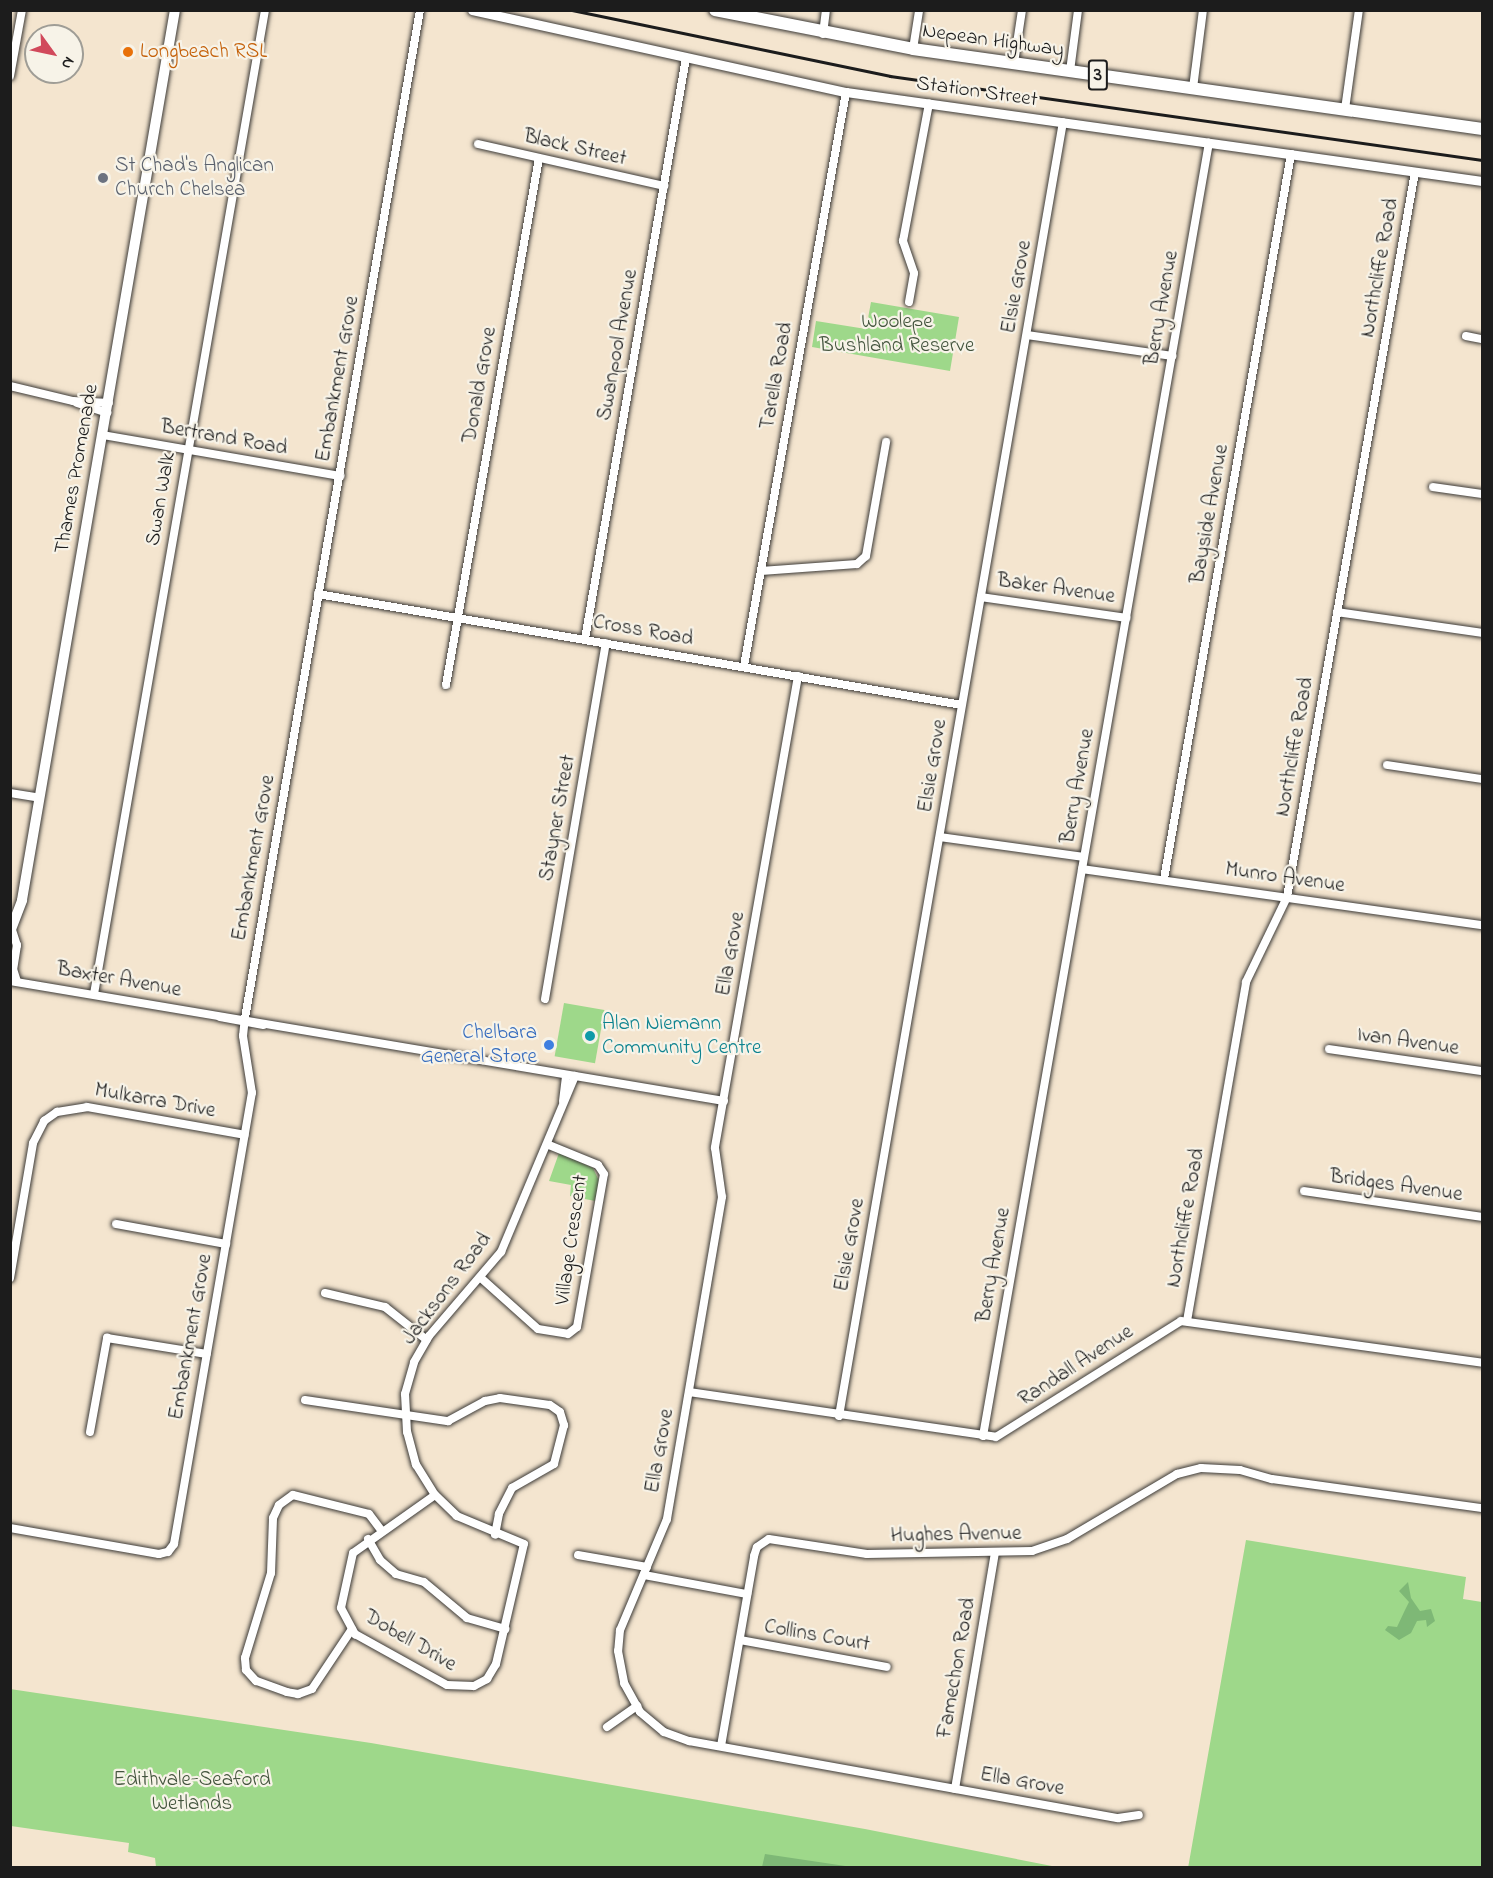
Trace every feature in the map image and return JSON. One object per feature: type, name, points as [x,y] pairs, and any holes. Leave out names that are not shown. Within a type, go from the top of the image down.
[{"type":"highway","name":"Nepean Highway","points":[[715,10],[823,34],[913,49],[1482,129]]},
{"type":"main road","name":"Thames Promenade","points":[[11,931],[22,904],[175,10]]},
{"type":"street","points":[[10,76],[22,10]]},
{"type":"street","name":"Swan Walk","points":[[94,994],[265,10]]},
{"type":"street","name":"Embankment Grove","points":[[168,1552],[174,1544],[252,1093],[244,1021],[420,10]]},
{"type":"street","name":"Station Street","points":[[472,10],[846,92],[1482,181]]},
{"type":"street","points":[[823,34],[826,10]]},
{"type":"street","points":[[913,49],[919,10]]},
{"type":"street","points":[[1014,63],[1022,10]]},
{"type":"street","points":[[1070,71],[1077,10]]},
{"type":"street","points":[[1193,88],[1203,10]]},
{"type":"street","points":[[1345,110],[1359,10]]},
{"type":"street","name":"Swanpool Avenue","points":[[585,639],[686,58]]},
{"type":"street","name":"Tarella Road","points":[[744,666],[846,92]]},
{"type":"street","points":[[909,302],[914,273],[903,241],[928,103]]},
{"type":"street","name":"Elsie Grove","points":[[839,1416],[1064,122]]},
{"type":"street","name":"Berry Avenue","points":[[983,1436],[1209,143]]},
{"type":"street","name":"Black Street","points":[[478,144],[664,186]]},
{"type":"street","name":"Bayside Avenue","points":[[1164,879],[1291,154]]},
{"type":"street","name":"Donald Grove","points":[[447,685],[539,158]]},
{"type":"street","name":"Northcliffe Road","points":[[1186,1321],[1246,982],[1287,897],[1415,172]]},
{"type":"street","points":[[1027,335],[1172,356]]},
{"type":"street","points":[[1466,336],[1482,339]]},
{"type":"street","points":[[10,386],[108,408]]},
{"type":"street","name":"Bertrand Road","points":[[103,435],[339,476]]},
{"type":"street","points":[[761,571],[857,564],[866,556],[886,442]]},
{"type":"street","points":[[1433,487],[1482,494]]},
{"type":"street","name":"Cross Road","points":[[318,594],[962,705]]},
{"type":"street","name":"Baker Avenue","points":[[981,597],[1126,618]]},
{"type":"street","points":[[1337,612],[1482,633]]},
{"type":"street","name":"Stayner Street","points":[[544,999],[606,643]]},
{"type":"street","name":"Ella Grove","points":[[798,676],[716,1148],[722,1197],[689,1392],[667,1519],[620,1630],[618,1651],[624,1683],[637,1706],[664,1731],[689,1741],[1118,1818],[1139,1815]]},
{"type":"street","points":[[1387,765],[1482,779]]},
{"type":"street","points":[[10,793],[40,798]]},
{"type":"street","points":[[940,837],[1084,857]]},
{"type":"street","name":"Munro Avenue","points":[[1082,869],[1482,925]]},
{"type":"street","name":"Baxter Avenue","points":[[11,931],[17,943],[13,980],[724,1101]]},
{"type":"street","name":"Ivan Avenue","points":[[1329,1049],[1482,1071]]},
{"type":"street","name":"Jacksons Road","points":[[524,1544],[495,1535],[457,1516],[435,1495],[416,1465],[406,1417],[405,1394],[427,1340],[501,1252],[549,1145],[570,1076]]},
{"type":"street","name":"Mulkarra Drive","points":[[10,1278],[33,1143],[44,1121],[57,1112],[87,1107],[245,1135]]},
{"type":"street","name":"Village Crescent","points":[[481,1278],[538,1329],[568,1334],[577,1327],[604,1174],[598,1165],[549,1145]]},
{"type":"street","name":"Bridges Avenue","points":[[1304,1191],[1482,1217]]},
{"type":"street","points":[[116,1224],[226,1244]]},
{"type":"street","points":[[325,1293],[385,1307],[427,1340]]},
{"type":"street","points":[[1186,1321],[1482,1363]]},
{"type":"street","name":"Randall Avenue","points":[[689,1392],[983,1436],[1004,1434],[1175,1323],[1186,1321]]},
{"type":"street","points":[[90,1432],[107,1338],[207,1354]]},
{"type":"street","points":[[304,1400],[406,1417],[448,1421],[484,1401],[500,1398],[550,1405],[560,1412],[564,1425],[554,1464],[512,1488],[499,1514],[495,1535]]},
{"type":"street","name":"Hughes Avenue","points":[[721,1746],[757,1547],[776,1537],[867,1554],[1032,1551],[1067,1539],[1169,1478],[1201,1468],[1240,1470],[1272,1479],[1482,1508]]},
{"type":"street","points":[[352,1629],[312,1689],[298,1694],[287,1692],[256,1681],[246,1670],[245,1658],[271,1573],[273,1518],[279,1505],[293,1495],[369,1514],[381,1530]]},
{"type":"street","name":"Dobell Drive","points":[[435,1495],[368,1539],[353,1552],[341,1608],[352,1629],[444,1683],[463,1688],[478,1685],[490,1674],[505,1629],[524,1544]]},
{"type":"street","points":[[10,1528],[159,1554],[168,1552],[174,1559]]},
{"type":"street","points":[[368,1539],[380,1560],[396,1574],[434,1588],[467,1618],[505,1629]]},
{"type":"street","name":"Famechon Road","points":[[955,1789],[995,1553]]},
{"type":"street","points":[[578,1555],[747,1594]]},
{"type":"street","name":"Collins Court","points":[[740,1640],[887,1667]]},
{"type":"street","points":[[607,1727],[637,1706]]},
{"type":"green space","name":"Woolepe Bushland Reserve","points":[[871,302],[959,317],[950,371],[812,347],[816,321],[866,329]]},
{"type":"green space","points":[[564,1003],[604,1010],[595,1063],[555,1056]]},
{"type":"green space","points":[[559,1153],[593,1168],[599,1181],[595,1201],[570,1196],[571,1185],[549,1181]]},
{"type":"green space","points":[[1246,1540],[1466,1577],[1463,1599],[1482,1602],[1482,1867],[1188,1868]]},
{"type":"green space","points":[[1408,1582],[1411,1598],[1420,1611],[1431,1609],[1435,1621],[1427,1627],[1426,1620],[1417,1621],[1411,1633],[1399,1640],[1385,1630],[1388,1626],[1397,1627],[1409,1602],[1399,1591]]},
{"type":"green space","name":"Edithvale-Seaford Wetlands","points":[[10,1689],[371,1743],[865,1829],[1057,1867],[156,1867],[155,1858],[128,1852],[129,1843],[11,1826]]},
{"type":"green space","points":[[765,1854],[852,1867],[762,1867]]},
{"type":"railway","points":[[572,10],[890,76],[1482,160]]},
{"type":"place","name":"Longbeach RSL","points":[[128,52]]},
{"type":"place","name":"St Chad's Anglican Church Chelsea","points":[[103,178]]},
{"type":"place","name":"Alan Niemann Community Centre","points":[[590,1036]]},
{"type":"place","name":"Chelbara General Store","points":[[549,1045]]}]
